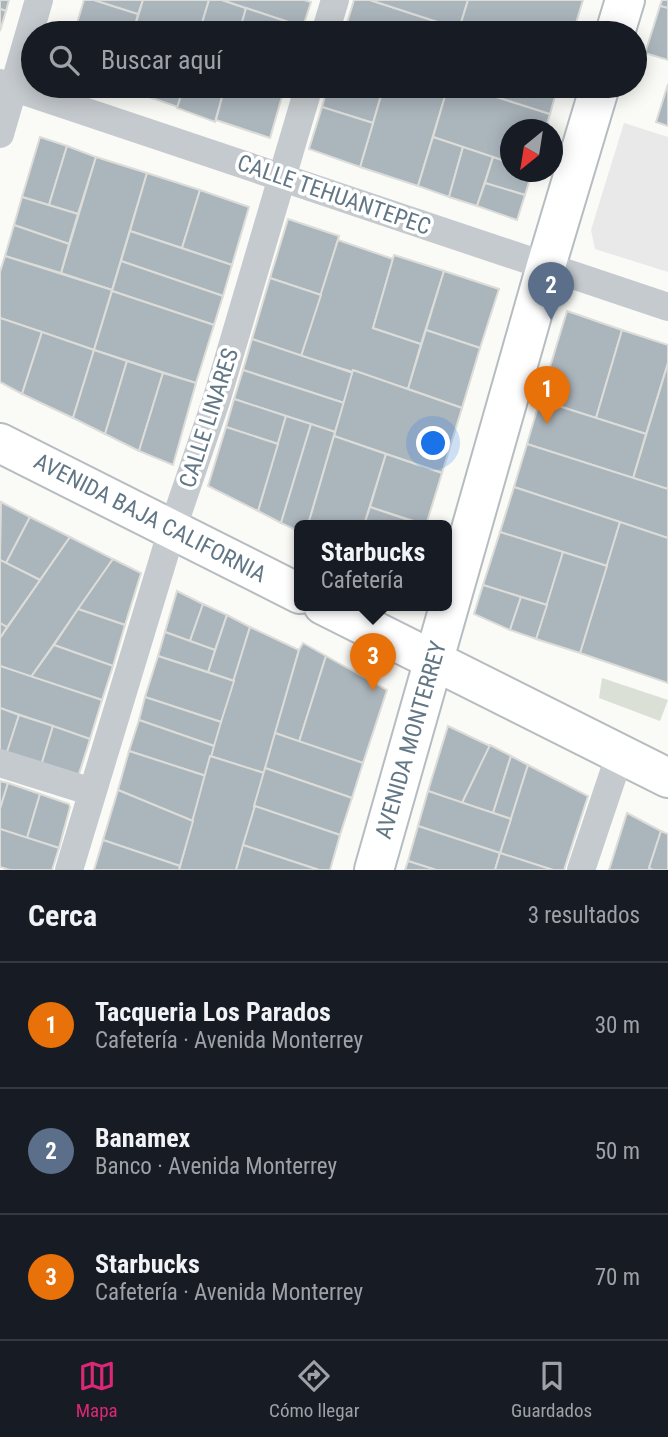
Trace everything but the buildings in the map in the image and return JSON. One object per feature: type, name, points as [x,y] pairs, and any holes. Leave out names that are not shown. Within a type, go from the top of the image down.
[{"type":"main road","points":[[619,21],[625,0]]},
{"type":"main road","name":"AVENIDA MONTERREY","points":[[452,598],[596,98]]},
{"type":"main road","name":"AVENIDA BAJA CALIFORNIA","points":[[0,443],[294,591]]},
{"type":"main road","points":[[335,611],[668,778]]},
{"type":"main road","name":"AVENIDA MONTERREY","points":[[374,870],[448,611]]},
{"type":"street","points":[[31,21],[39,0]]},
{"type":"street","points":[[329,21],[335,0]]},
{"type":"street","points":[[0,134],[6,86],[21,47]]},
{"type":"street","name":"CALLE TEHUANTEPEC","points":[[42,98],[668,307]]},
{"type":"street","name":"CALLE LINARES","points":[[69,870],[172,530],[216,401],[305,98]]},
{"type":"street","points":[[581,870],[620,754]]},
{"type":"street","points":[[0,763],[92,792]]},
{"type":"shaded area","points":[[624,123],[668,137],[668,272],[595,249],[591,230]]},
{"type":"shaded area","points":[[602,678],[668,700],[660,721],[599,698]]},
{"type":"place","name":"Banamex","points":[[551,320]]},
{"type":"place","name":"Tacqueria Los Parados","points":[[547,424]]},
{"type":"place","name":"Starbucks","points":[[373,691]]}]
